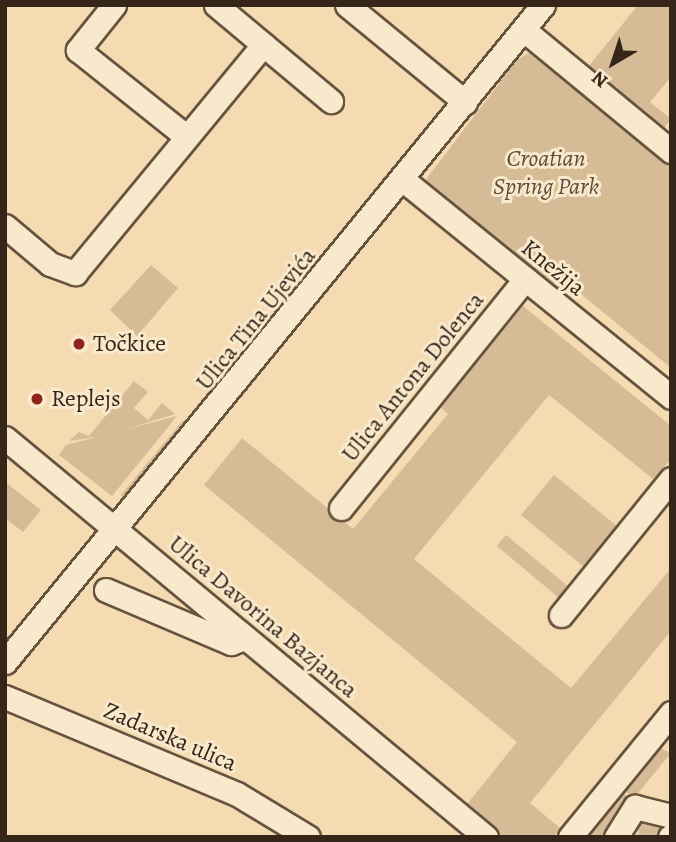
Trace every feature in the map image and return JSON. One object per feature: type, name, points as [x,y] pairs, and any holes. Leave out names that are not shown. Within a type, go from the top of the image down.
[{"type":"street","points":[[114,5],[78,50],[187,137]]},
{"type":"street","points":[[216,5],[331,101]]},
{"type":"street","points":[[347,5],[465,102]]},
{"type":"street","name":"Ulica Tina Ujevića","points":[[5,662],[117,530],[543,5]]},
{"type":"street","points":[[524,30],[671,151]]},
{"type":"street","points":[[5,226],[50,264],[75,273],[263,45]]},
{"type":"street","name":"Knežija","points":[[402,180],[671,397]]},
{"type":"street","name":"Ulica Antona Dolenca","points":[[341,508],[525,279]]},
{"type":"street","name":"Ulica Davorina Bazjanca","points":[[5,438],[486,837]]},
{"type":"street","points":[[561,615],[671,479]]},
{"type":"street","points":[[106,590],[231,643],[245,638]]},
{"type":"street","name":"Zadarska ulica","points":[[5,697],[237,794],[308,837]]},
{"type":"street","points":[[570,837],[671,713]]},
{"type":"street","points":[[622,835],[635,807],[671,817]]},
{"type":"green space","points":[[638,5],[671,5],[671,77],[650,102],[671,119],[660,133],[584,72]]},
{"type":"green space","name":"Croatian Spring Park","points":[[529,53],[671,162],[671,368],[570,285],[559,292],[424,182],[517,60]]},
{"type":"green space","points":[[151,265],[178,288],[137,336],[110,310]]},
{"type":"green space","points":[[523,306],[671,426],[671,459],[653,479],[549,395],[414,559],[571,688],[671,568],[671,631],[530,803],[560,828],[554,837],[500,837],[464,808],[517,742],[204,485],[242,438],[353,529],[448,414],[440,407]]},
{"type":"green space","points":[[134,381],[148,392],[134,408],[148,420],[162,403],[175,414],[108,435],[69,441],[79,432],[89,436]]},
{"type":"green space","points":[[177,416],[112,496],[59,455],[66,445]]},
{"type":"green space","points":[[183,420],[184,428],[122,497],[121,495]]},
{"type":"green space","points":[[554,475],[617,526],[584,567],[521,515]]},
{"type":"green space","points":[[5,482],[41,510],[23,532],[5,518]]},
{"type":"green space","points":[[506,535],[569,587],[559,598],[497,546]]},
{"type":"green space","points":[[660,748],[671,753],[634,798],[625,791]]},
{"type":"green space","points":[[623,793],[629,798],[603,837],[587,837]]},
{"type":"green space","points":[[658,816],[666,837],[638,837],[639,819]]},
{"type":"place","name":"Točkice","points":[[79,344]]},
{"type":"place","name":"Replejs","points":[[37,399]]}]
